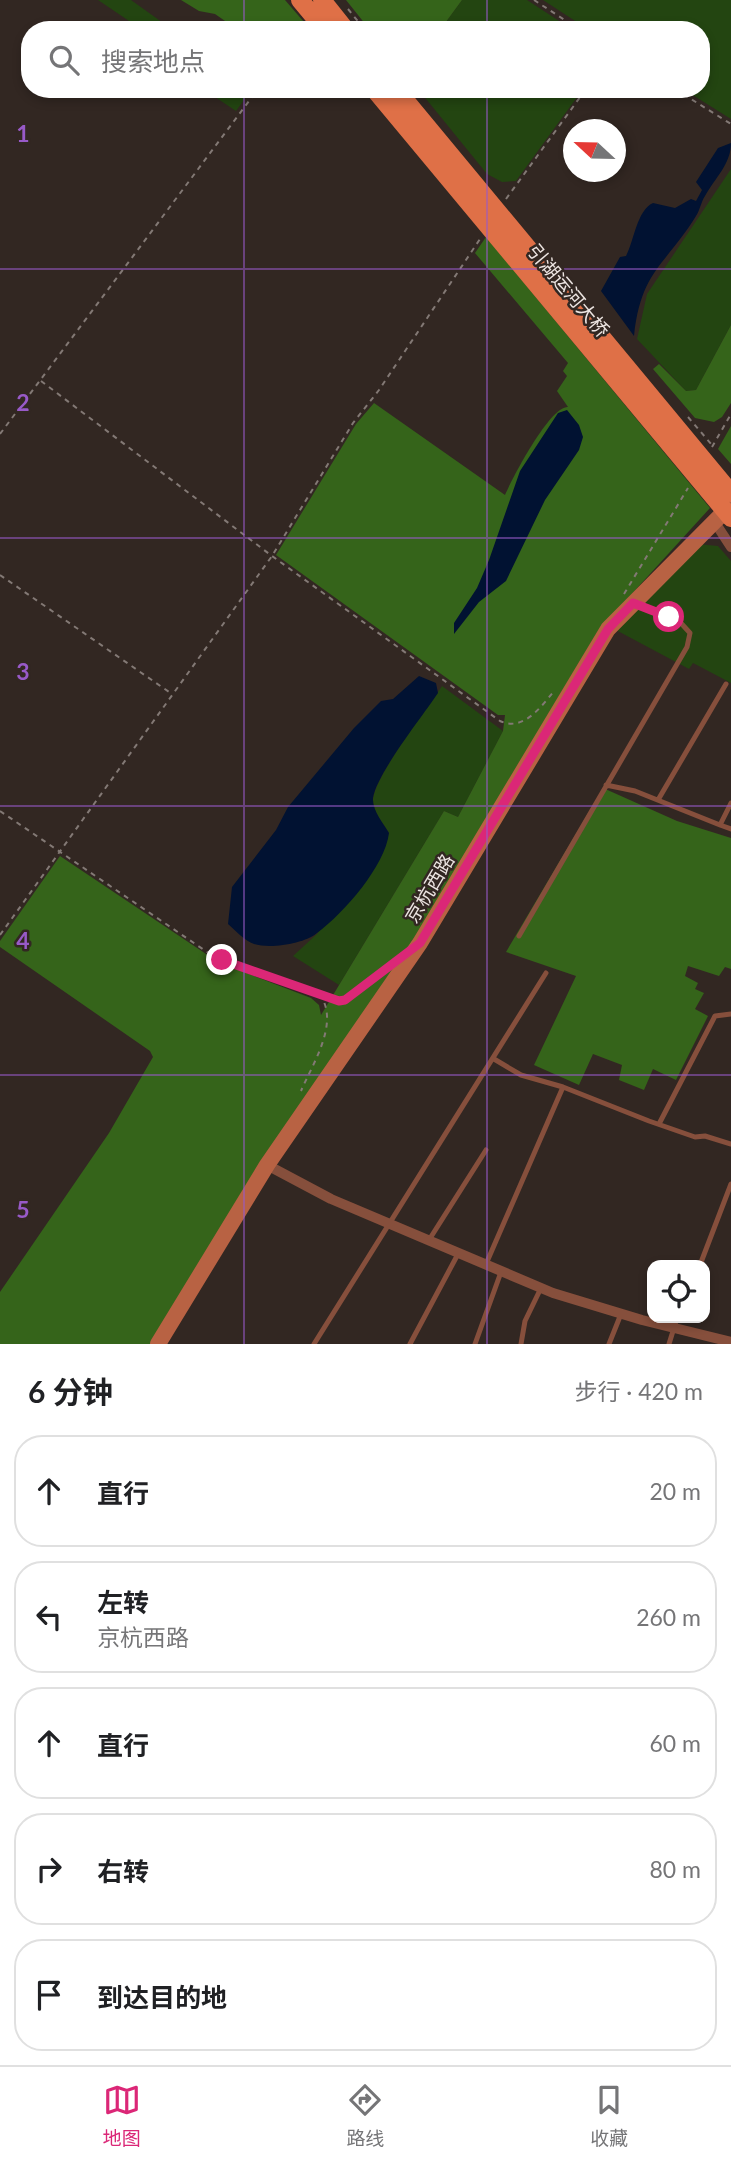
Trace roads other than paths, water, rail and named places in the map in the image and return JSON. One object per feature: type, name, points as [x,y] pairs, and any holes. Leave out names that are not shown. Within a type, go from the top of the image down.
[{"type":"main road","points":[[300,0],[318,21]]},
{"type":"main road","points":[[322,0],[339,21]]},
{"type":"main road","name":"引湖运河大桥","points":[[381,98],[723,520]]},
{"type":"main road","name":"引湖运河大桥","points":[[403,98],[731,493]]},
{"type":"main road","name":"京杭西路","points":[[158,1344],[267,1165],[420,943],[626,602],[723,520],[731,505]]},
{"type":"street","points":[[723,520],[731,547]]},
{"type":"street","points":[[267,1165],[331,1199],[541,1287],[621,1314],[647,1318]]},
{"type":"street","points":[[678,1323],[731,1342]]},
{"type":"lane","points":[[519,936],[689,639],[690,633],[680,622],[626,602]]},
{"type":"lane","points":[[659,800],[726,684]]},
{"type":"lane","points":[[606,785],[635,791],[731,829]]},
{"type":"lane","points":[[720,825],[731,803]]},
{"type":"lane","points":[[314,1344],[546,973]]},
{"type":"lane","points":[[659,1124],[715,1016],[731,1014]]},
{"type":"lane","points":[[494,1059],[521,1074],[695,1137],[705,1136],[731,1144]]},
{"type":"lane","points":[[486,1264],[562,1087]]},
{"type":"lane","points":[[429,1240],[486,1150]]},
{"type":"lane","points":[[702,1260],[731,1184]]},
{"type":"lane","points":[[410,1344],[459,1252]]},
{"type":"lane","points":[[475,1344],[502,1271]]},
{"type":"lane","points":[[521,1344],[525,1321],[541,1287]]},
{"type":"lane","points":[[609,1344],[621,1314]]},
{"type":"lane","points":[[669,1344],[675,1323]]},
{"type":"water","points":[[731,143],[728,158],[696,216],[649,282],[637,314],[634,336],[601,291],[620,257],[626,256],[643,212],[653,203],[675,208],[691,199],[696,201],[702,190],[696,182],[718,148]]},
{"type":"water","points":[[567,410],[579,425],[583,437],[579,450],[545,500],[506,581],[479,602],[454,634],[454,623],[477,588],[489,560],[520,471],[558,413]]},
{"type":"water","points":[[419,676],[436,683],[438,693],[391,760],[376,787],[374,807],[389,833],[386,846],[372,874],[339,914],[311,937],[278,946],[254,944],[247,940],[228,924],[232,887],[276,830],[288,807],[354,728],[381,701],[393,699]]}]
